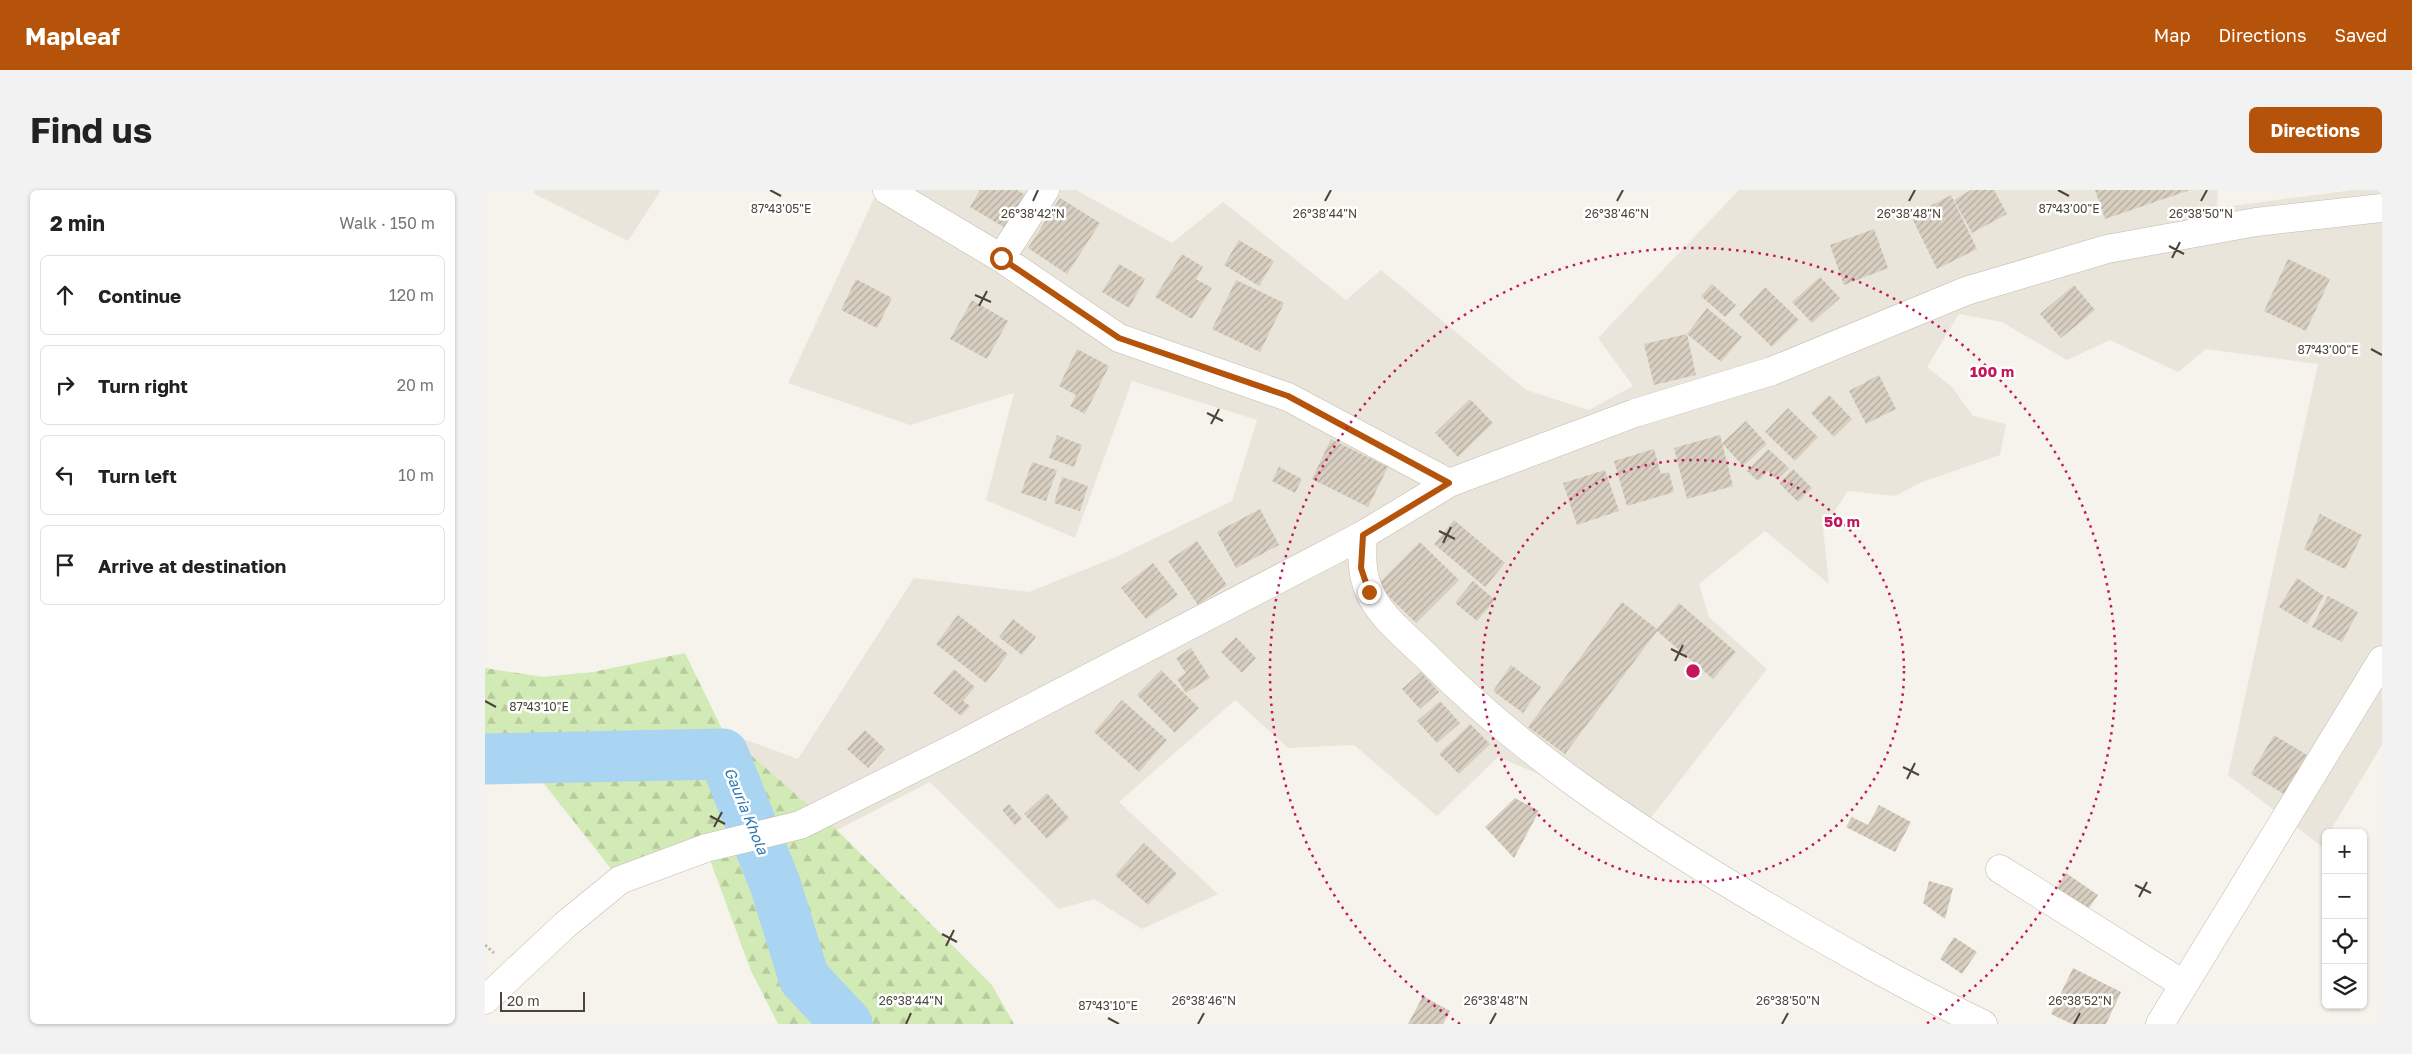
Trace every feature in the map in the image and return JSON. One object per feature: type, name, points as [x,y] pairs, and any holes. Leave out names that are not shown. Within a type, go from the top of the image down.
[{"type":"street","points":[[887,190],[1001,258],[1119,338],[1288,396],[1449,483]]},
{"type":"street","points":[[1001,258],[1045,190]]},
{"type":"street","points":[[485,1000],[565,925],[620,880],[706,848],[800,825],[971,740],[1363,535],[1449,483],[1635,413],[1772,371],[1966,291],[2107,249],[2256,222],[2382,208]]},
{"type":"street","points":[[1363,535],[1361,568],[1369,592],[1382,611],[1463,693],[1536,755],[1664,845],[1811,933],[1936,1001],[1983,1024]]},
{"type":"street","points":[[2160,1024],[2382,660]]},
{"type":"street","points":[[2000,869],[2183,984]]},
{"type":"shaded area","points":[[535,190],[661,190],[628,241],[533,193]]},
{"type":"shaded area","points":[[878,190],[1076,190],[1172,243],[1223,202],[1346,300],[1381,270],[1526,390],[1589,410],[1633,386],[1598,338],[1739,190],[2218,190],[2217,208],[2353,190],[2382,190],[2382,745],[2331,829],[2322,829],[2321,846],[2228,775],[2318,364],[2206,349],[2178,372],[2110,340],[2067,360],[2002,322],[1959,314],[1927,367],[1952,387],[1973,416],[2006,424],[2000,455],[1922,482],[1895,496],[1848,491],[1823,528],[1829,584],[1765,531],[1699,584],[1709,617],[1767,669],[1649,820],[1498,757],[1437,816],[1354,745],[1288,748],[1235,700],[1119,802],[1218,894],[1142,929],[1094,899],[1059,909],[930,782],[837,830],[722,731],[798,759],[914,578],[1029,592],[1116,557],[1232,501],[1257,420],[1132,381],[1075,538],[986,500],[1014,393],[910,425],[788,383]]},
{"type":"green space","points":[[685,653],[723,731],[837,830],[992,985],[1014,1024],[778,1024],[751,971],[706,849],[620,880],[541,780],[485,773],[485,668],[543,677],[593,672]]},
{"type":"building","points":[[980,190],[1017,190],[1032,199],[1012,232],[970,207]]},
{"type":"building","points":[[1971,190],[1994,190],[2007,214],[1972,233],[1954,200]]},
{"type":"building","points":[[2095,190],[2190,190],[2105,219]]},
{"type":"building","points":[[1951,195],[1977,249],[1937,269],[1911,216]]},
{"type":"building","points":[[1060,198],[1100,223],[1067,274],[1028,248]]},
{"type":"building","points":[[1874,229],[1888,268],[1844,285],[1830,245]]},
{"type":"building","points":[[1239,240],[1274,261],[1259,286],[1224,265]]},
{"type":"building","points":[[1182,254],[1203,267],[1196,279],[1212,288],[1192,319],[1155,297]]},
{"type":"building","points":[[2288,259],[2330,279],[2306,331],[2264,311]]},
{"type":"building","points":[[1119,264],[1145,279],[1129,308],[1102,292]]},
{"type":"building","points":[[1820,277],[1840,298],[1812,323],[1792,302]]},
{"type":"building","points":[[856,279],[892,298],[877,328],[841,310]]},
{"type":"building","points":[[1236,280],[1284,303],[1260,352],[1212,329]]},
{"type":"building","points":[[1712,284],[1736,305],[1725,317],[1701,296]]},
{"type":"building","points":[[2074,285],[2095,310],[2061,338],[2040,314]]},
{"type":"building","points":[[1765,287],[1799,320],[1772,347],[1739,315]]},
{"type":"building","points":[[972,300],[1008,321],[987,359],[950,339]]},
{"type":"building","points":[[1707,308],[1742,337],[1721,362],[1687,334]]},
{"type":"building","points":[[1687,334],[1696,375],[1654,385],[1644,344]]},
{"type":"building","points":[[1077,349],[1109,366],[1085,414],[1070,406],[1076,395],[1059,386]]},
{"type":"building","points":[[1879,375],[1896,409],[1866,424],[1849,391]]},
{"type":"building","points":[[1829,395],[1852,419],[1834,437],[1811,413]]},
{"type":"building","points":[[1470,399],[1493,423],[1458,457],[1435,433]]},
{"type":"building","points":[[1788,408],[1818,437],[1795,461],[1765,432]]},
{"type":"building","points":[[1746,421],[1767,444],[1743,466],[1722,443]]},
{"type":"building","points":[[1057,435],[1082,445],[1074,467],[1049,458]]},
{"type":"building","points":[[1720,435],[1733,486],[1687,499],[1674,448]]},
{"type":"building","points":[[1331,439],[1388,467],[1368,507],[1312,479]]},
{"type":"building","points":[[1654,449],[1661,474],[1669,472],[1674,492],[1627,506],[1614,461]]},
{"type":"building","points":[[1768,449],[1789,468],[1777,480],[1768,471],[1758,481],[1747,471]]},
{"type":"building","points":[[1032,462],[1057,470],[1046,501],[1021,493]]},
{"type":"building","points":[[1279,467],[1302,479],[1295,493],[1272,481]]},
{"type":"building","points":[[1793,469],[1812,488],[1798,502],[1779,483]]},
{"type":"building","points":[[1605,470],[1619,511],[1577,525],[1563,483]]},
{"type":"building","points":[[1062,477],[1088,486],[1080,511],[1054,503]]},
{"type":"building","points":[[1260,509],[1279,545],[1236,568],[1217,532]]},
{"type":"building","points":[[2320,514],[2362,535],[2345,569],[2304,549]]},
{"type":"building","points":[[1454,520],[1505,563],[1485,587],[1434,544]]},
{"type":"building","points":[[1197,541],[1227,585],[1198,605],[1168,561]]},
{"type":"building","points":[[1420,542],[1459,580],[1416,623],[1377,585]]},
{"type":"building","points":[[1153,563],[1178,595],[1146,619],[1121,588]]},
{"type":"building","points":[[2297,578],[2324,596],[2307,624],[2279,607]]},
{"type":"building","points":[[1473,581],[1495,600],[1477,621],[1455,603]]},
{"type":"building","points":[[2328,596],[2358,612],[2342,642],[2312,627]]},
{"type":"building","points":[[1622,602],[1657,629],[1679,603],[1736,652],[1713,679],[1657,631],[1565,754],[1528,727]]},
{"type":"building","points":[[958,615],[1008,654],[986,683],[936,644]]},
{"type":"building","points":[[1013,619],[1036,637],[1022,655],[999,637]]},
{"type":"building","points":[[1236,637],[1256,658],[1242,673],[1221,652]]},
{"type":"building","points":[[1191,648],[1210,678],[1186,693],[1177,679],[1186,673],[1176,658]]},
{"type":"building","points":[[1511,665],[1541,687],[1523,713],[1493,691]]},
{"type":"building","points":[[954,669],[975,687],[963,701],[970,706],[961,716],[933,693]]},
{"type":"building","points":[[1161,670],[1199,708],[1175,733],[1137,695]]},
{"type":"building","points":[[1421,672],[1439,692],[1420,709],[1402,689]]},
{"type":"building","points":[[1122,700],[1167,740],[1139,772],[1094,732]]},
{"type":"building","points":[[1440,701],[1460,723],[1437,743],[1417,721]]},
{"type":"building","points":[[1470,724],[1490,744],[1459,774],[1439,754]]},
{"type":"building","points":[[865,730],[885,749],[868,768],[847,749]]},
{"type":"building","points":[[2274,735],[2307,755],[2284,794],[2251,774]]},
{"type":"building","points":[[1047,793],[1069,818],[1047,839],[1024,814]]},
{"type":"building","points":[[1515,798],[1539,811],[1514,858],[1485,827]]},
{"type":"building","points":[[1009,804],[1022,819],[1015,825],[1002,810]]},
{"type":"building","points":[[1879,805],[1911,822],[1895,852],[1846,827],[1852,817],[1868,825]]},
{"type":"building","points":[[1144,843],[1177,874],[1148,905],[1115,875]]},
{"type":"building","points":[[2066,873],[2098,895],[2087,911],[2055,891]]},
{"type":"building","points":[[1929,881],[1953,888],[1945,919],[1923,903]]},
{"type":"building","points":[[1954,937],[1977,952],[1962,974],[1940,959]]},
{"type":"building","points":[[2073,968],[2121,992],[2106,1024],[2072,1024],[2051,1014]]},
{"type":"building","points":[[1423,996],[1450,1011],[1443,1024],[1408,1024]]},
{"type":"waterway","name":"Gauria Khola","points":[[485,759],[723,754],[775,884],[804,978],[847,1024]]},
{"type":"route","points":[[1001,258],[1119,338],[1288,396],[1449,483],[1363,535],[1361,568],[1369,592]]}]
